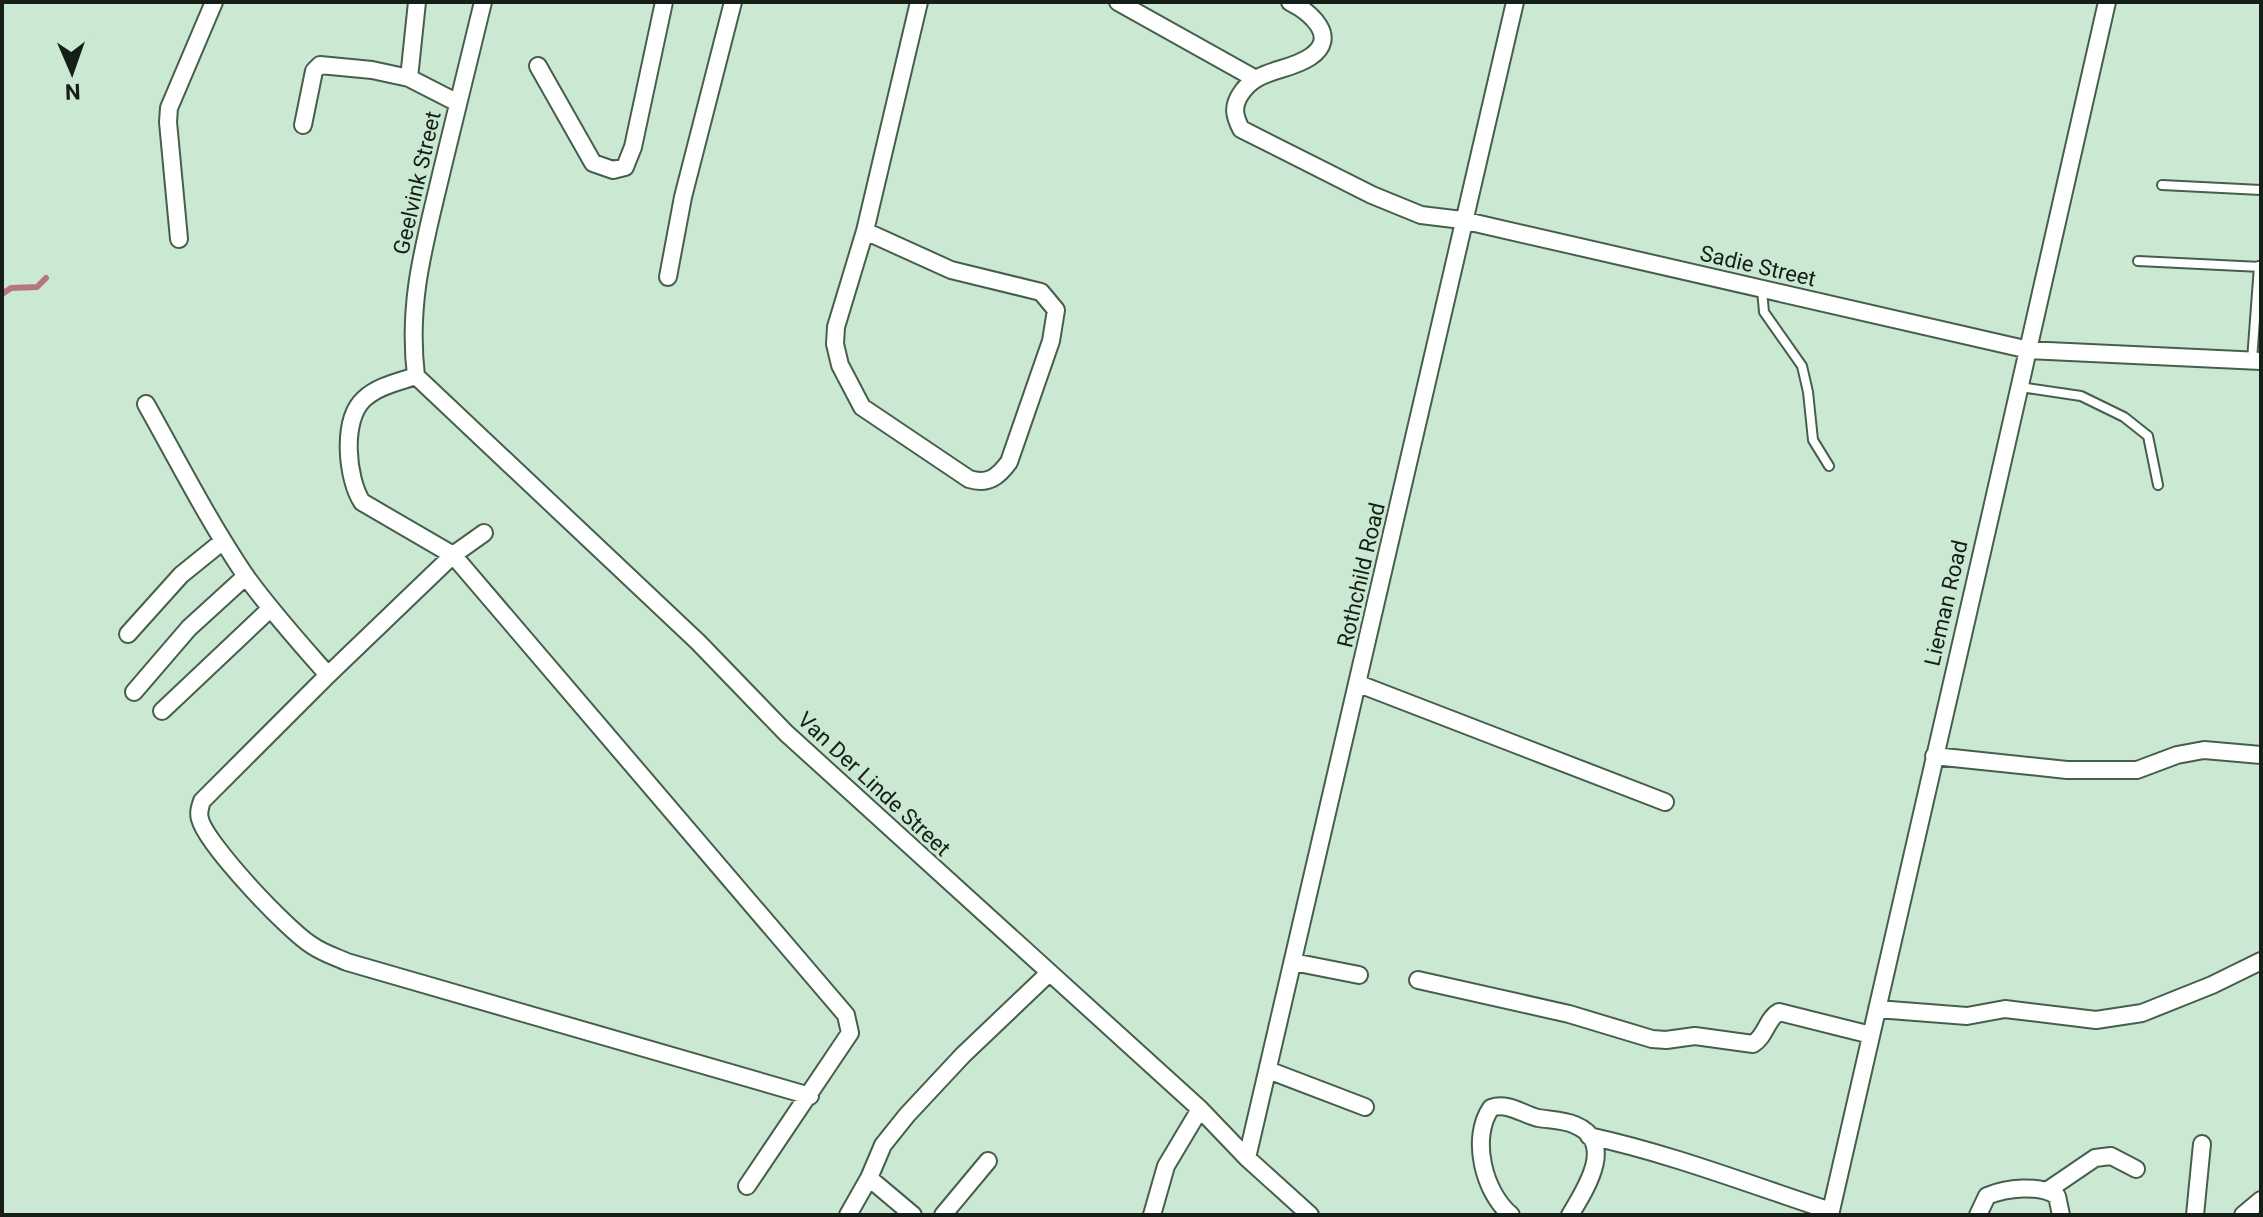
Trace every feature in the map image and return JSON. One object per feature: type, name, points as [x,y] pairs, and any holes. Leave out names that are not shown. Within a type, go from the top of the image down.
[{"type":"street","points":[[179,239],[169,108],[214,2]]},
{"type":"street","points":[[409,78],[417,2]]},
{"type":"street","name":"Geelvink Street","points":[[416,376],[413,307],[421,257],[483,2]]},
{"type":"street","points":[[538,66],[593,163],[613,170],[625,167],[633,147],[664,2]]},
{"type":"street","points":[[668,277],[683,197],[733,2]]},
{"type":"street","points":[[865,231],[951,270],[1041,292],[1050,299],[1056,310],[1051,341],[1009,462],[998,476],[987,481],[969,479],[862,407],[840,365],[835,344],[836,327],[865,231],[919,2]]},
{"type":"street","points":[[1118,2],[1254,78],[1310,57],[1320,45],[1322,32],[1318,24],[1290,2]]},
{"type":"street","name":"Rothchild Road","points":[[1247,1158],[1515,2]]},
{"type":"street","name":"Lieman Road","points":[[1831,1213],[2107,2]]},
{"type":"street","points":[[303,125],[314,71],[320,65],[409,78],[458,103]]},
{"type":"street","name":"Sadie Street","points":[[1254,78],[1235,104],[1235,117],[1241,129],[1372,195],[1421,215],[1462,220],[2029,350],[2256,361]]},
{"type":"street","points":[[416,376],[381,388],[362,401],[349,435],[350,473],[362,502],[453,555],[846,1015],[850,1033],[747,1186]]},
{"type":"street","name":"Van Der Linde Street","points":[[416,376],[698,642],[786,733],[1200,1109],[1247,1158],[1310,1215]]},
{"type":"street","points":[[146,404],[246,576],[270,609],[328,675]]},
{"type":"street","points":[[484,533],[453,555],[202,801],[199,809],[202,825],[230,863],[284,923],[313,946],[347,962],[810,1096]]},
{"type":"street","points":[[128,634],[181,575],[223,541]]},
{"type":"street","points":[[134,692],[189,628],[246,576]]},
{"type":"street","points":[[162,711],[270,609]]},
{"type":"street","points":[[1359,684],[1665,802]]},
{"type":"street","points":[[1934,756],[2067,770],[2137,770],[2189,751],[2261,755]]},
{"type":"street","points":[[1877,1009],[1967,1016],[2005,1009],[2096,1020],[2142,1013],[2261,961]]},
{"type":"street","points":[[1293,962],[1359,975]]},
{"type":"street","points":[[848,1215],[883,1145],[907,1115],[963,1055],[1048,974]]},
{"type":"street","points":[[1418,980],[1569,1014],[1652,1039],[1695,1036],[1753,1044],[1760,1039],[1774,1014],[1779,1012],[1871,1035]]},
{"type":"street","points":[[1268,1070],[1365,1107]]},
{"type":"street","points":[[1511,1215],[1499,1205],[1487,1177],[1480,1148],[1484,1120],[1491,1108],[1509,1107],[1536,1117],[1575,1125],[1589,1136],[1596,1149],[1594,1166],[1589,1183],[1570,1215]]},
{"type":"street","points":[[1152,1215],[1166,1166],[1200,1109]]},
{"type":"street","points":[[1589,1136],[1627,1144],[1701,1167],[1831,1213]]},
{"type":"street","points":[[2195,1215],[2202,1144]]},
{"type":"street","points":[[2048,1190],[2095,1158],[2111,1156],[2136,1169]]},
{"type":"street","points":[[943,1215],[988,1161]]},
{"type":"street","points":[[869,1178],[913,1215]]},
{"type":"street","points":[[1978,1215],[1987,1196],[2002,1190],[2048,1190],[2057,1196],[2061,1215]]},
{"type":"street","points":[[2243,1215],[2261,1200]]},
{"type":"lane","points":[[2162,185],[2261,190]]},
{"type":"lane","points":[[2138,261],[2260,266],[2256,361]]},
{"type":"lane","points":[[1762,290],[1764,312],[1802,366],[1813,440],[1829,466]]},
{"type":"lane","points":[[2020,387],[2081,396],[2124,417],[2148,436],[2158,485]]},
{"type":"waterway","points":[[2,294],[11,288],[37,287],[46,278]]}]
